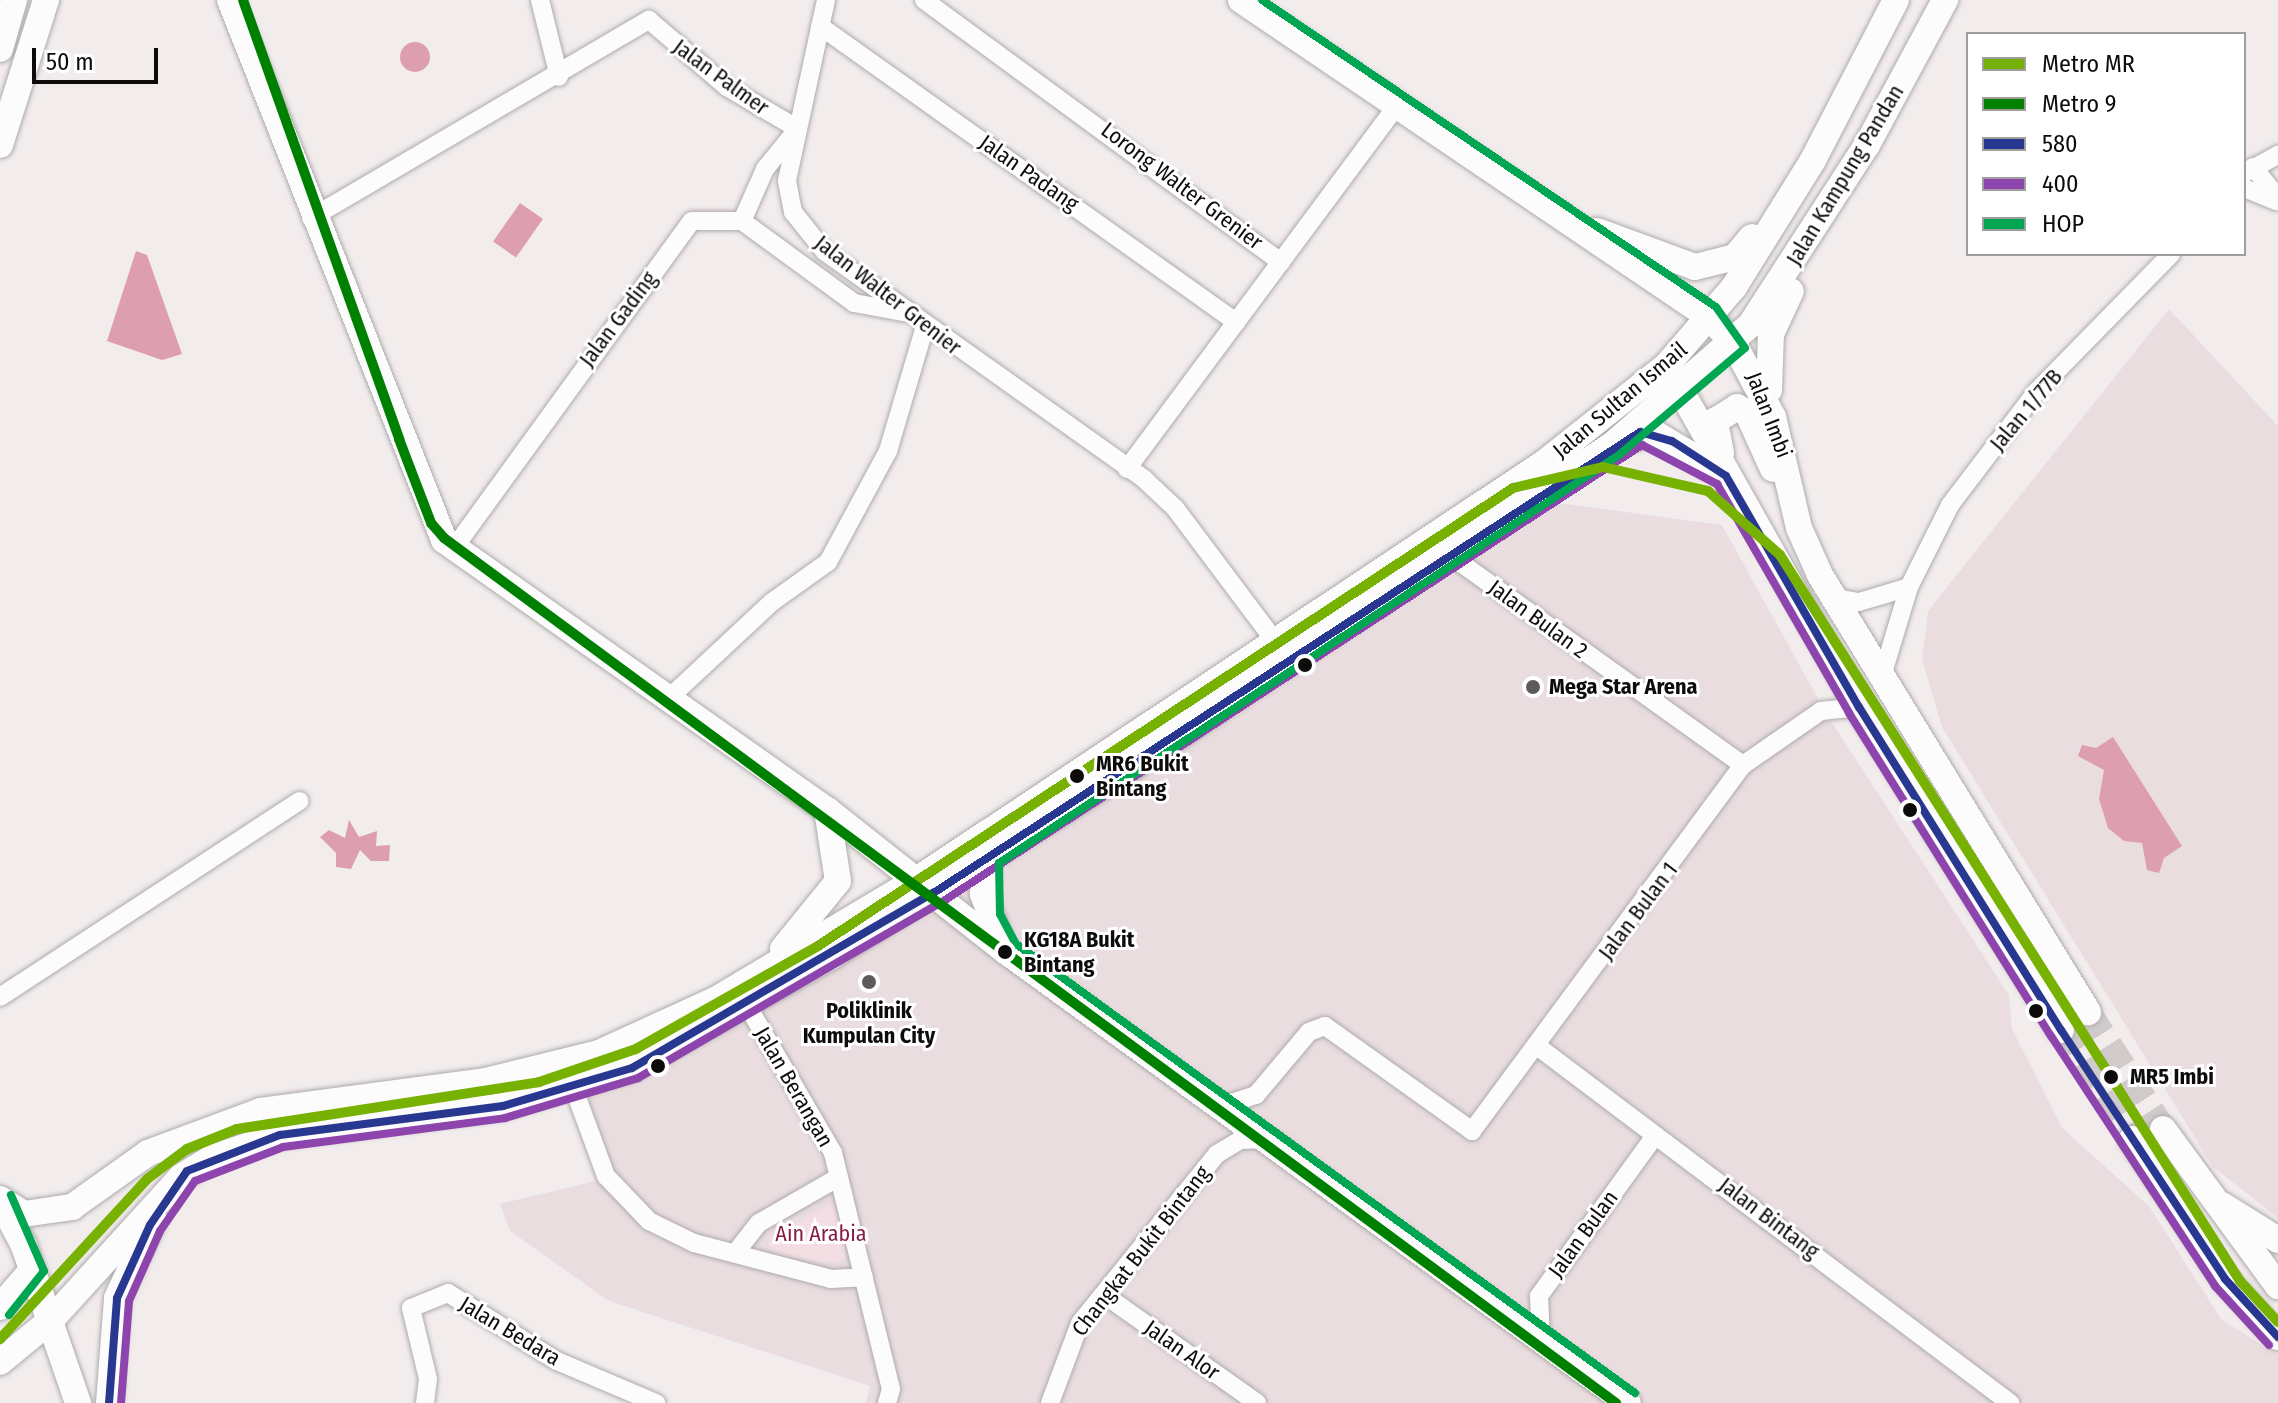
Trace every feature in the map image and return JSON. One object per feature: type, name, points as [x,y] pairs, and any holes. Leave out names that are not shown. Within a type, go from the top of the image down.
[{"type":"main road","points":[[0,49],[14,0]]},
{"type":"main road","points":[[0,145],[46,0]]},
{"type":"main road","points":[[230,0],[311,218],[425,506],[454,548],[827,810],[926,885],[1007,952],[1225,1105],[1268,1140],[1628,1403]]},
{"type":"main road","name":"Jalan Imbi","points":[[1241,0],[1549,212],[1709,317],[1734,344],[1774,423],[1799,528],[1836,598],[2088,1012]]},
{"type":"main road","name":"Jalan Kampung Pandan","points":[[1709,317],[1813,160],[1896,0]]},
{"type":"main road","name":"Jalan Kampung Pandan","points":[[1734,344],[1867,145],[1945,0]]},
{"type":"main road","points":[[1774,423],[1765,366],[1771,334],[1867,167],[1867,145],[1847,153],[1797,232],[1786,234],[1780,228],[1813,160]]},
{"type":"main road","points":[[1549,212],[1682,265],[1713,266],[1735,257],[1796,186]]},
{"type":"main road","name":"Jalan Sultan Ismail","points":[[0,1200],[24,1214],[59,1211],[95,1196],[148,1153],[261,1111],[485,1081],[599,1053],[717,999],[770,965],[989,855],[1451,556],[1612,445],[1673,377],[1709,317]]},
{"type":"main road","points":[[1734,344],[1673,377],[1726,476],[1859,707],[2061,1030]]},
{"type":"main road","name":"Jalan Sultan Ismail","points":[[0,1362],[51,1320],[181,1177],[211,1158],[280,1135],[484,1109],[574,1089],[632,1068],[747,1005],[926,885],[1275,641],[1673,377]]},
{"type":"main road","points":[[1726,476],[1715,421],[1737,407],[1757,432],[1799,528]]},
{"type":"main road","points":[[1612,445],[1632,432],[1654,433],[1726,476]]},
{"type":"main road","points":[[770,965],[838,881],[827,810]]},
{"type":"main road","points":[[989,855],[983,894],[1007,952]]},
{"type":"main road","points":[[2163,1129],[2278,1286]]},
{"type":"main road","points":[[2132,1139],[2225,1279],[2278,1337]]},
{"type":"main road","points":[[109,1403],[117,1298],[181,1177]]},
{"type":"main road","points":[[2212,1199],[2278,1240]]},
{"type":"main road","points":[[0,1200],[32,1270],[78,1403]]},
{"type":"main road","points":[[0,1307],[32,1270]]},
{"type":"street","points":[[311,218],[559,77],[540,0]]},
{"type":"street","name":"Jalan Walter Grenier","points":[[826,0],[787,181],[793,212],[825,252],[904,312],[1127,469],[1195,534],[1275,641]]},
{"type":"street","name":"Lorong Walter Grenier","points":[[924,0],[1281,262],[1396,107]]},
{"type":"street","points":[[1254,0],[1281,28]]},
{"type":"street","name":"Jalan Palmer","points":[[559,77],[649,20],[727,87],[798,129]]},
{"type":"street","name":"Jalan Padang","points":[[820,26],[1236,322]]},
{"type":"street","points":[[798,129],[765,169],[742,221],[854,303],[904,312]]},
{"type":"street","points":[[2276,159],[2248,170],[2278,200]]},
{"type":"street","points":[[2246,189],[2278,200]]},
{"type":"street","name":"Jalan Gading","points":[[454,548],[692,221],[742,221]]},
{"type":"street","name":"Jalan 1/77B","points":[[1883,673],[1909,587],[1950,505],[2036,392],[2169,256]]},
{"type":"street","points":[[1127,469],[1281,262]]},
{"type":"street","points":[[668,699],[772,602],[828,562],[888,451],[925,326]]},
{"type":"street","name":"Jalan Bulan 2","points":[[1451,556],[1743,765]]},
{"type":"street","points":[[1836,598],[1859,602],[1909,587]]},
{"type":"street","points":[[1821,711],[1839,671]]},
{"type":"street","name":"Jalan Bulan 1","points":[[1225,1105],[1256,1095],[1309,1032],[1325,1026],[1472,1131],[1743,765],[1821,711],[1859,707]]},
{"type":"street","points":[[0,997],[300,801]]},
{"type":"street","name":"Jalan Berangan","points":[[747,1005],[833,1153],[891,1389],[887,1403]]},
{"type":"street","name":"Jalan Bintang","points":[[1537,1046],[2001,1400]]},
{"type":"street","points":[[574,1089],[606,1176],[633,1210],[694,1243],[831,1279],[864,1277]]},
{"type":"street","name":"Jalan Bulan","points":[[1541,1340],[1539,1296],[1655,1136]]},
{"type":"street","name":"Changkat Bukit Bintang","points":[[1050,1403],[1074,1334],[1217,1154],[1240,1140],[1268,1140]]},
{"type":"street","points":[[736,1252],[759,1223],[839,1177]]},
{"type":"street","name":"Jalan Bedara","points":[[425,1403],[428,1379],[411,1308],[448,1293],[557,1361],[656,1403]]},
{"type":"street","name":"Jalan Alor","points":[[1106,1296],[1257,1403]]},
{"type":"shaded area","points":[[415,42],[426,46],[430,57],[426,68],[415,72],[404,68],[400,57],[404,46]]},
{"type":"shaded area","points":[[520,203],[543,219],[516,258],[493,242]]},
{"type":"shaded area","points":[[136,251],[147,255],[182,354],[162,360],[107,341]]},
{"type":"shaded area","points":[[2169,309],[2278,426],[2278,1218],[2213,1167],[1942,727],[1922,659],[1928,611]]},
{"type":"shaded area","points":[[1514,497],[1722,525],[1827,715],[2009,995],[2012,1029],[2062,1128],[2149,1206],[2221,1319],[2278,1355],[2278,1403],[866,1403],[870,1386],[609,1301],[510,1231],[500,1204],[600,1180],[589,1097],[741,1025]]},
{"type":"shaded area","points":[[2113,737],[2182,846],[2164,858],[2159,873],[2147,870],[2142,843],[2124,841],[2108,828],[2099,799],[2104,770],[2078,756],[2082,745],[2096,748]]},
{"type":"shaded area","points":[[349,820],[359,837],[377,831],[376,846],[390,845],[389,861],[371,861],[360,850],[351,869],[336,867],[336,853],[320,837],[329,830],[345,838]]},
{"type":"green space","name":"Ain Arabia","points":[[834,1202],[848,1257],[835,1263],[783,1256],[769,1247],[770,1238]]},
{"type":"tunnel","points":[[2088,1012],[2163,1129]]},
{"type":"tunnel","points":[[2061,1030],[2132,1139]]},
{"type":"metro line","name":"9","points":[[243,0],[399,439],[431,523],[444,538],[1616,1403]]},
{"type":"metro line","name":"MR","points":[[0,1339],[147,1179],[187,1149],[237,1129],[539,1082],[636,1049],[818,946],[1513,488],[1603,467],[1708,491],[1780,555],[2240,1281],[2278,1322]]},
{"type":"transit line","name":"HOP","points":[[1262,0],[1716,307],[1745,348],[1619,455],[999,863],[1000,914],[1016,944],[1635,1393]]},
{"type":"transit line","name":"580","points":[[109,1403],[117,1298],[150,1225],[187,1171],[280,1135],[503,1106],[632,1068],[935,892],[1640,432],[1672,441],[1726,476],[1859,707],[2061,1030],[2225,1279],[2278,1337]]},
{"type":"transit line","name":"400","points":[[121,1403],[129,1301],[160,1231],[195,1181],[283,1147],[505,1118],[638,1078],[942,902],[1642,445],[1717,484],[1849,713],[2051,1036],[2215,1286],[2269,1345]]},
{"type":"transit line","name":"HOP","points":[[9,1315],[44,1271],[11,1195]]},
{"type":"place","name":"Mega Star Arena","points":[[1533,687]]},
{"type":"place","name":"MR6 Bukit Bintang","points":[[1077,776]]},
{"type":"place","name":"KG18A Bukit Bintang","points":[[1005,952]]},
{"type":"place","name":"Poliklinik Kumpulan City","points":[[869,982]]},
{"type":"place","name":"MR5 Imbi","points":[[2111,1077]]}]
